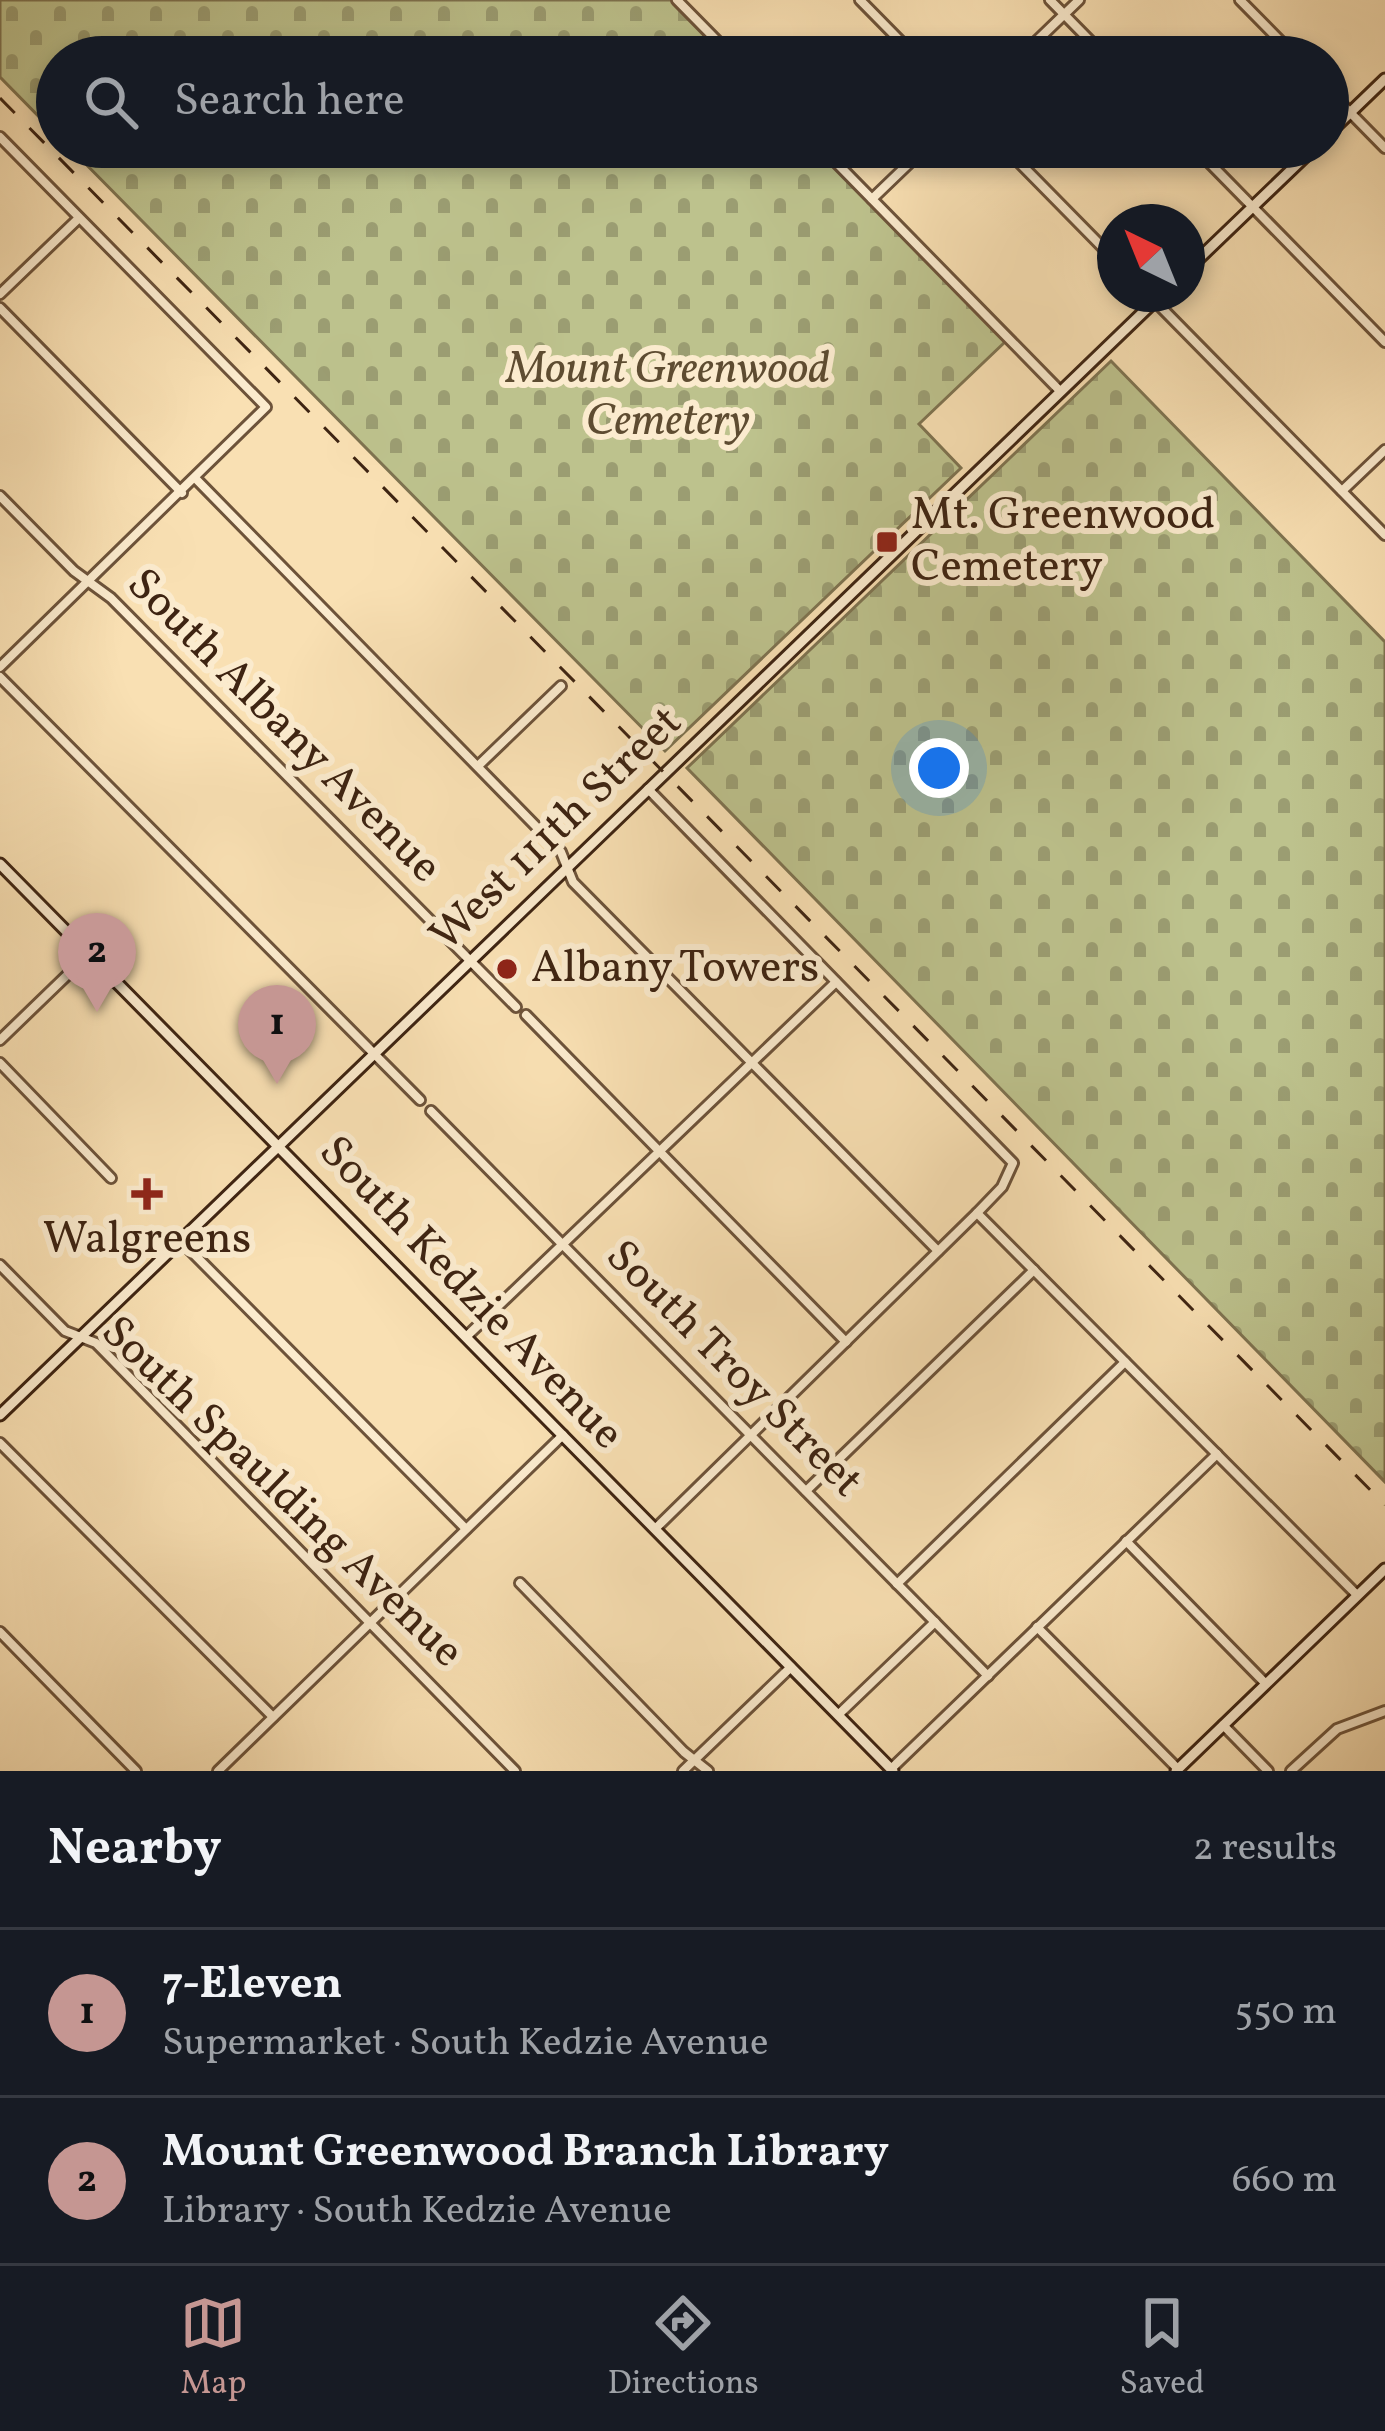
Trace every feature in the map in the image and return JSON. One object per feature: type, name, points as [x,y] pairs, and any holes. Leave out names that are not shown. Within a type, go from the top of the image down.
[{"type":"main road","points":[[1350,113],[1385,79]]},
{"type":"main road","points":[[1205,253],[1293,168]]},
{"type":"main road","name":"West 111th Street","points":[[0,1415],[1139,312]]},
{"type":"main road","name":"South Kedzie Avenue","points":[[0,864],[892,1770]]},
{"type":"main road","points":[[1177,1770],[1385,1569]]},
{"type":"street","points":[[860,0],[895,36]]},
{"type":"street","points":[[1050,0],[1085,36]]},
{"type":"street","points":[[1041,36],[1079,0]]},
{"type":"street","points":[[1240,0],[1275,36]]},
{"type":"street","points":[[684,2],[714,36]]},
{"type":"street","points":[[1350,113],[1385,148]]},
{"type":"street","points":[[0,137],[266,407],[0,667]]},
{"type":"street","points":[[842,168],[1060,392]]},
{"type":"street","points":[[872,199],[904,168]]},
{"type":"street","points":[[1025,168],[1097,242]]},
{"type":"street","points":[[1214,168],[1385,342]]},
{"type":"street","points":[[0,294],[79,218]]},
{"type":"street","points":[[0,308],[182,493]]},
{"type":"street","points":[[1170,312],[1385,535]]},
{"type":"street","points":[[1342,491],[1385,450]]},
{"type":"street","points":[[196,479],[560,852],[573,882],[938,1251]]},
{"type":"street","name":"South Albany Avenue","points":[[0,496],[111,598],[516,1007]]},
{"type":"street","points":[[0,677],[420,1100]]},
{"type":"street","points":[[478,766],[562,686]]},
{"type":"street","points":[[647,788],[1013,1163],[1009,1177],[977,1213],[655,1529]]},
{"type":"street","points":[[0,1040],[89,954]]},
{"type":"street","points":[[466,1337],[836,982]]},
{"type":"street","points":[[526,1015],[846,1342]]},
{"type":"street","points":[[0,1063],[111,1178]]},
{"type":"street","name":"South Troy Street","points":[[431,1112],[988,1676]]},
{"type":"street","points":[[977,1213],[1358,1595]]},
{"type":"street","points":[[181,1240],[466,1529]]},
{"type":"street","name":"South Spaulding Avenue","points":[[0,1265],[64,1330],[96,1343],[515,1771]]},
{"type":"street","points":[[806,1492],[1034,1270]]},
{"type":"street","points":[[897,1584],[1125,1361]]},
{"type":"street","points":[[218,1771],[563,1436]]},
{"type":"street","points":[[0,1443],[273,1717]]},
{"type":"street","points":[[892,1770],[1217,1454]]},
{"type":"street","points":[[1126,1541],[1266,1684]]},
{"type":"street","points":[[520,1583],[708,1771]]},
{"type":"street","points":[[838,1715],[934,1622]]},
{"type":"street","points":[[1037,1628],[1177,1770]]},
{"type":"street","points":[[0,1632],[136,1771]]},
{"type":"street","points":[[683,1771],[791,1667]]},
{"type":"street","points":[[1291,1771],[1337,1730],[1385,1711]]},
{"type":"street","points":[[1223,1725],[1268,1771]]},
{"type":"green space","points":[[0,0],[671,0],[706,36],[36,36],[36,114],[0,77]]},
{"type":"green space","name":"Mount Greenwood Cemetery","points":[[90,168],[836,168],[1006,341],[919,424],[961,468],[665,751]]},
{"type":"green space","points":[[1111,361],[1385,642],[1385,1482],[687,768]]},
{"type":"railway","points":[[0,98],[36,135]]},
{"type":"railway","points":[[69,168],[1385,1505]]},
{"type":"place","name":"Mt. Greenwood Cemetery","points":[[887,542]]},
{"type":"place","name":"Albany Towers","points":[[507,969]]},
{"type":"place","name":"Mount Greenwood Branch Library","points":[[97,1012]]},
{"type":"place","name":"7-Eleven","points":[[277,1084]]},
{"type":"place","name":"Walgreens","points":[[147,1194]]}]
